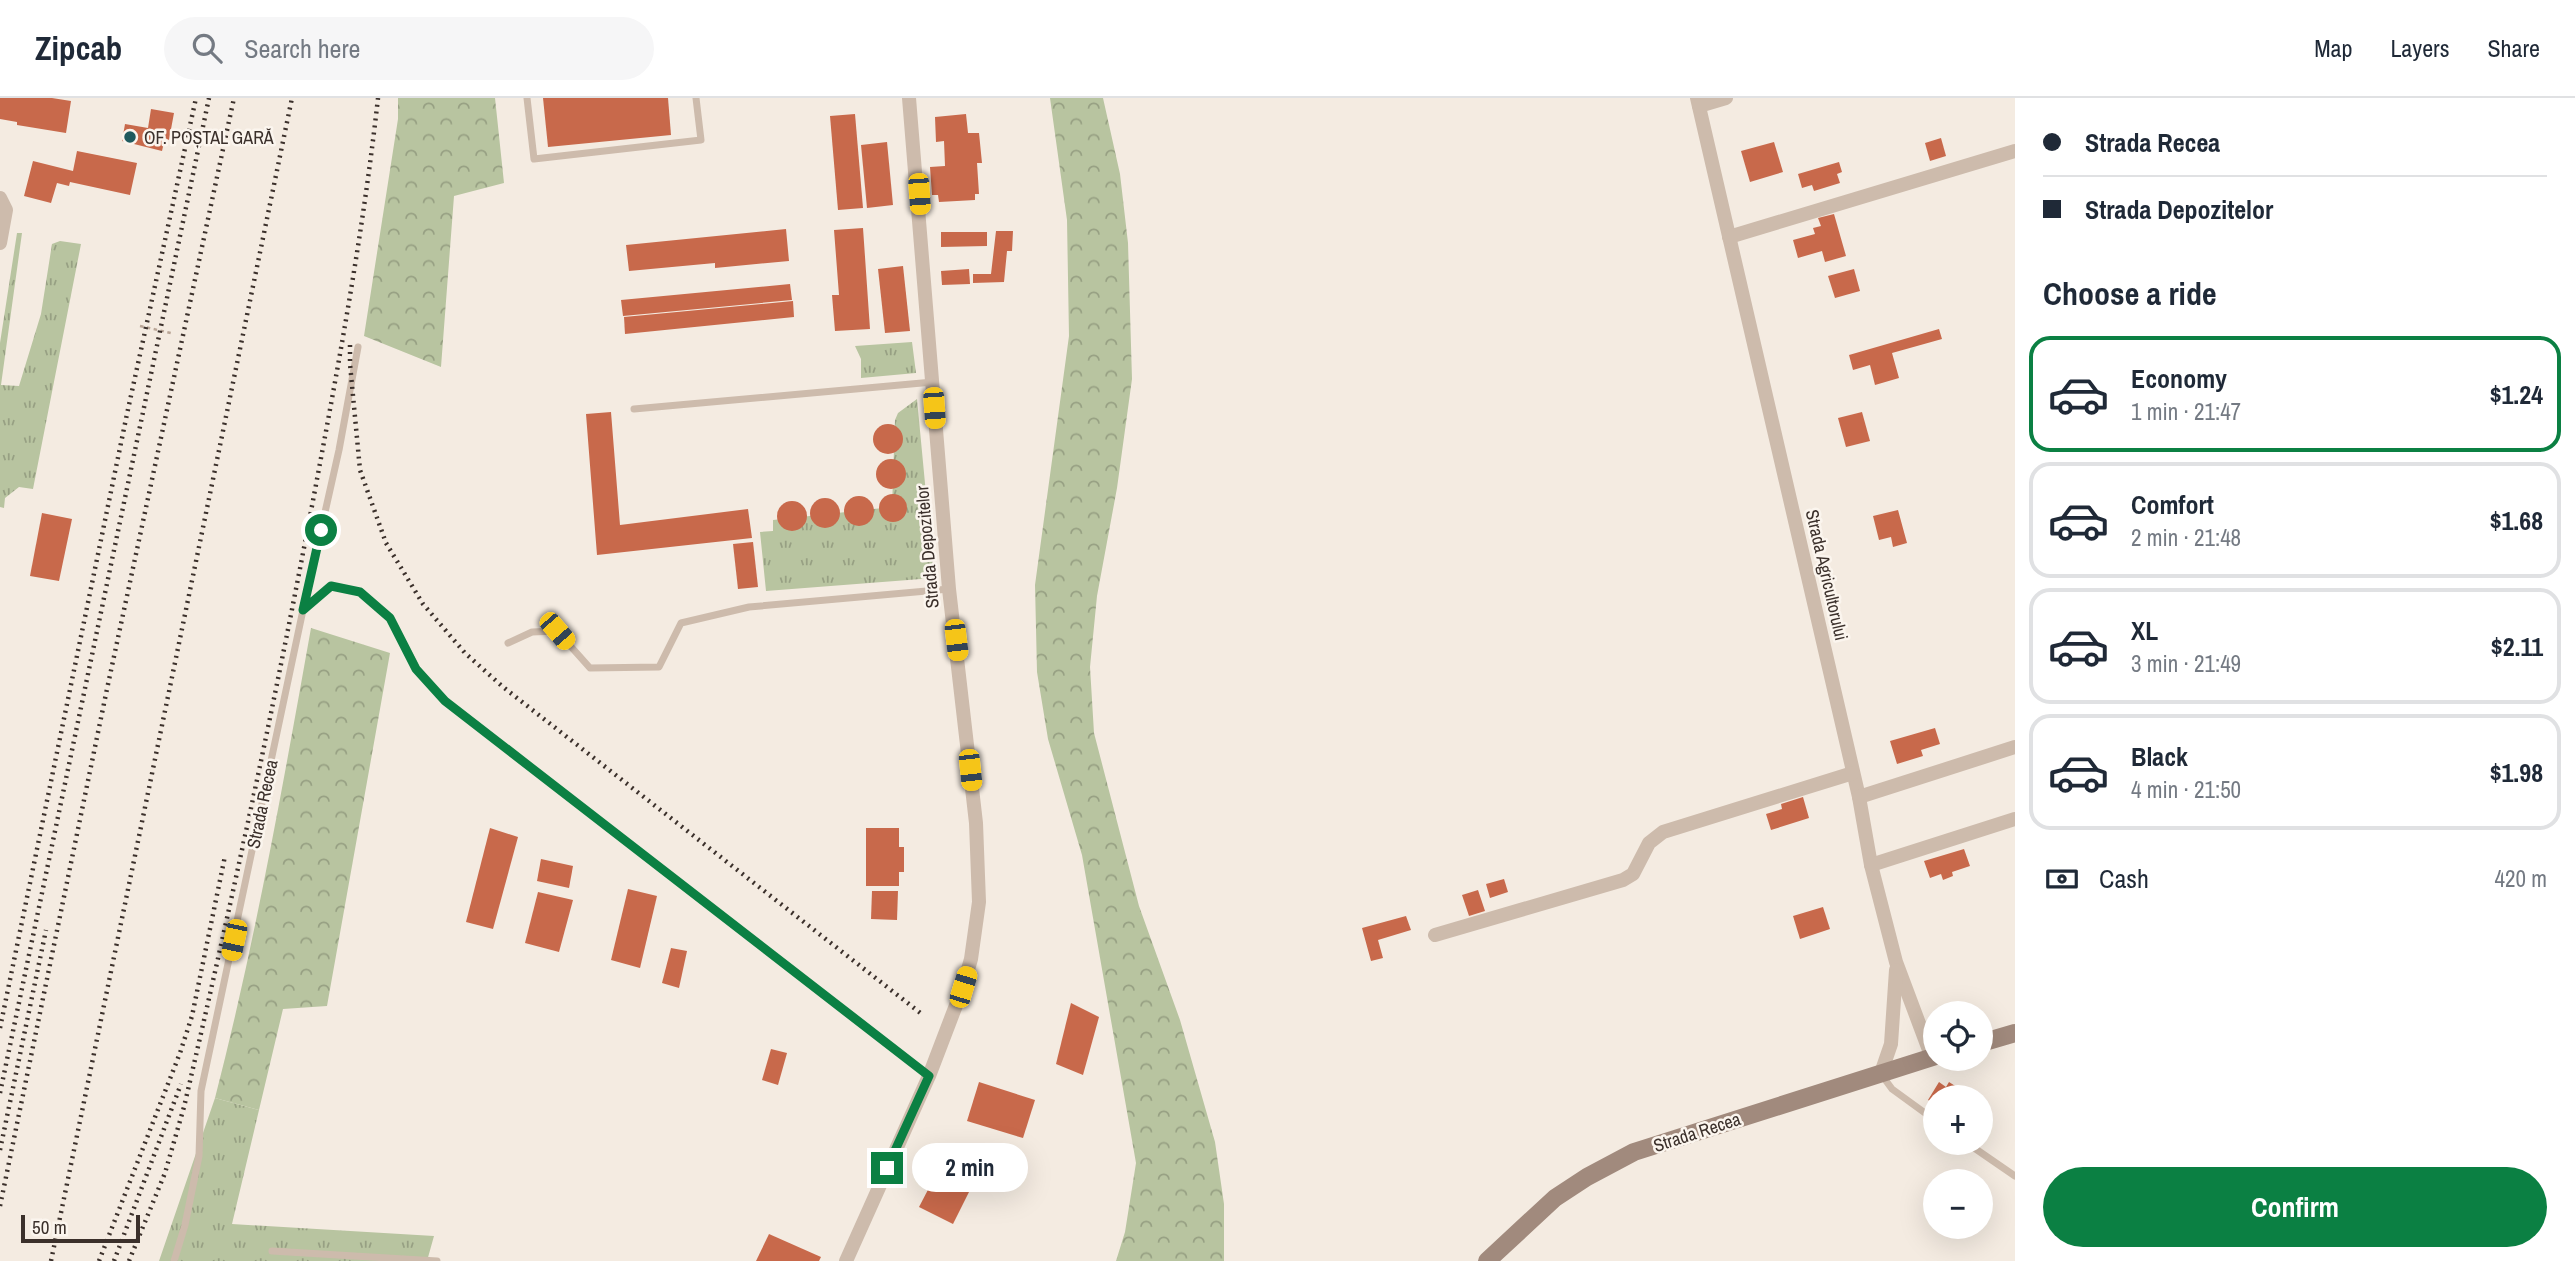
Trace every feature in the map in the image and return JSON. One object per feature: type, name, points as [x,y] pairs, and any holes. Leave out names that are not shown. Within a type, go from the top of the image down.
[{"type":"main road","points":[[1993,1039],[2015,1033]]},
{"type":"main road","name":"Strada Recea","points":[[1487,1261],[1555,1198],[1634,1152],[1923,1060]]},
{"type":"street","name":"Strada Depozitelor","points":[[846,1261],[929,1076],[971,959],[979,902],[976,823],[949,589],[909,98]]},
{"type":"street","points":[[1698,102],[1726,98]]},
{"type":"street","name":"Strada Agricultorului","points":[[1698,102],[1859,797],[1871,865],[1896,962],[1923,1030]]},
{"type":"street","points":[[1729,237],[2015,151]]},
{"type":"street","points":[[0,198],[6,210],[0,243]]},
{"type":"street","points":[[1859,797],[2015,747]]},
{"type":"street","points":[[1434,935],[1623,880],[1633,874],[1649,843],[1663,832],[1853,773]]},
{"type":"street","points":[[1871,865],[2015,819]]},
{"type":"street","points":[[1881,1073],[1891,1044],[1896,962]]},
{"type":"lane","points":[[527,98],[534,159],[701,139],[696,98]]},
{"type":"lane","name":"Strada Recea","points":[[174,1261],[200,1156],[201,1091],[339,450],[358,347]]},
{"type":"lane","points":[[634,409],[933,382]]},
{"type":"lane","points":[[303,610],[331,586],[360,592],[390,618],[416,669],[445,701],[929,1076]]},
{"type":"lane","points":[[508,643],[532,632],[557,631],[590,668],[659,667],[681,623],[749,607],[949,589]]},
{"type":"lane","points":[[1881,1073],[1892,1090],[1923,1112]]},
{"type":"lane","points":[[1984,1155],[2015,1176]]},
{"type":"lane","points":[[272,1251],[437,1261]]},
{"type":"path","points":[[140,326],[171,333]]},
{"type":"green space","points":[[398,98],[495,98],[504,183],[454,196],[441,367],[364,336],[398,119]]},
{"type":"green space","points":[[1050,98],[1103,98],[1120,174],[1128,243],[1132,379],[1117,488],[1097,596],[1090,667],[1094,733],[1139,906],[1180,1020],[1215,1142],[1224,1204],[1224,1261],[1116,1261],[1125,1232],[1136,1163],[1082,855],[1048,739],[1037,672],[1035,585],[1069,336],[1067,220]]},
{"type":"green space","points":[[17,233],[22,233],[1,385],[19,386],[41,314],[52,244],[60,241],[81,244],[33,489],[19,487],[5,498],[4,508],[0,507],[0,343]]},
{"type":"green space","points":[[912,342],[916,373],[861,378],[861,359],[855,346]]},
{"type":"green space","points":[[917,399],[934,578],[766,591],[760,532],[773,531],[773,520],[892,507],[895,420],[898,413]]},
{"type":"green space","points":[[311,628],[390,653],[327,1006],[283,1009],[259,1110],[215,1098],[256,923]]},
{"type":"green space","points":[[215,1098],[259,1110],[232,1224],[434,1236],[427,1261],[159,1261]]},
{"type":"building","points":[[0,98],[52,98],[71,101],[66,133],[17,125],[17,122],[0,119]]},
{"type":"building","points":[[543,98],[668,98],[671,135],[548,147]]},
{"type":"building","points":[[151,109],[174,113],[169,140],[165,138],[162,151],[122,141],[125,124],[148,128]]},
{"type":"building","points":[[855,114],[863,208],[838,210],[830,116]]},
{"type":"building","points":[[966,114],[968,133],[979,133],[982,163],[977,163],[979,194],[975,194],[975,200],[939,202],[938,195],[932,195],[930,167],[945,166],[944,141],[936,142],[935,117]]},
{"type":"building","points":[[1941,138],[1946,156],[1930,161],[1925,143]]},
{"type":"building","points":[[887,142],[893,205],[867,208],[861,145]]},
{"type":"building","points":[[1774,142],[1783,172],[1750,182],[1741,151]]},
{"type":"building","points":[[77,151],[137,163],[130,195],[70,182],[69,186],[57,183],[51,203],[24,196],[33,161],[73,171]]},
{"type":"building","points":[[1839,162],[1842,172],[1837,174],[1840,183],[1814,191],[1812,185],[1802,188],[1798,174]]},
{"type":"building","points":[[1834,214],[1846,256],[1825,262],[1822,251],[1798,258],[1793,240],[1815,234],[1813,228],[1821,226],[1818,218]]},
{"type":"building","points":[[863,228],[870,329],[835,331],[832,295],[839,295],[834,230]]},
{"type":"building","points":[[786,229],[789,261],[715,268],[715,263],[629,271],[626,245]]},
{"type":"building","points":[[996,231],[1013,231],[1012,251],[1007,251],[1004,282],[973,283],[973,274],[991,274]]},
{"type":"building","points":[[941,232],[987,232],[987,246],[941,247]]},
{"type":"building","points":[[903,266],[910,331],[885,333],[878,269]]},
{"type":"building","points":[[969,269],[970,284],[942,285],[941,271]]},
{"type":"building","points":[[1854,269],[1860,291],[1835,298],[1828,276]]},
{"type":"building","points":[[790,284],[792,300],[623,316],[621,300]]},
{"type":"building","points":[[793,301],[794,317],[625,334],[624,317]]},
{"type":"building","points":[[1939,329],[1942,339],[1892,353],[1899,378],[1875,385],[1870,365],[1853,370],[1849,355]]},
{"type":"building","points":[[611,412],[620,525],[748,509],[752,538],[597,555],[586,414]]},
{"type":"building","points":[[1862,412],[1870,441],[1846,447],[1838,418]]},
{"type":"building","points":[[888,424],[894,425],[902,433],[902,445],[894,453],[888,454],[882,453],[874,445],[873,439],[874,433],[882,425]]},
{"type":"building","points":[[891,459],[902,463],[906,474],[902,485],[891,489],[880,485],[876,474],[880,463]]},
{"type":"building","points":[[893,494],[903,498],[907,508],[903,518],[893,522],[883,518],[879,508],[883,498]]},
{"type":"building","points":[[859,496],[870,500],[874,511],[870,522],[859,526],[848,522],[844,511],[848,500]]},
{"type":"building","points":[[825,498],[831,499],[839,507],[839,519],[831,527],[825,528],[819,527],[811,519],[810,513],[811,507],[819,499]]},
{"type":"building","points":[[792,501],[803,505],[807,516],[803,527],[792,531],[781,527],[777,516],[781,505]]},
{"type":"building","points":[[1898,510],[1907,543],[1893,547],[1891,537],[1879,540],[1873,516]]},
{"type":"building","points":[[42,513],[72,519],[59,581],[30,576]]},
{"type":"building","points":[[753,542],[758,587],[738,589],[733,544]]},
{"type":"building","points":[[1935,728],[1940,744],[1921,750],[1923,756],[1897,764],[1890,741]]},
{"type":"building","points":[[1803,797],[1809,818],[1771,830],[1766,814],[1782,809],[1781,804]]},
{"type":"building","points":[[490,828],[518,837],[493,929],[466,922]]},
{"type":"building","points":[[866,828],[899,828],[899,847],[904,847],[904,872],[899,872],[899,886],[866,886]]},
{"type":"building","points":[[1964,849],[1970,866],[1952,872],[1953,876],[1943,880],[1941,874],[1930,878],[1924,861]]},
{"type":"building","points":[[541,859],[573,866],[569,888],[537,881]]},
{"type":"building","points":[[1504,879],[1508,892],[1490,898],[1486,884]]},
{"type":"building","points":[[628,889],[657,896],[640,968],[611,960]]},
{"type":"building","points":[[1478,890],[1485,911],[1469,916],[1462,895]]},
{"type":"building","points":[[872,891],[898,891],[897,920],[871,919]]},
{"type":"building","points":[[538,892],[573,900],[559,952],[525,943]]},
{"type":"building","points":[[1823,907],[1830,929],[1800,939],[1793,916]]},
{"type":"building","points":[[1406,916],[1411,930],[1378,940],[1383,958],[1371,961],[1362,928]]},
{"type":"building","points":[[671,948],[687,951],[679,988],[662,983]]},
{"type":"building","points":[[1071,1003],[1099,1017],[1083,1075],[1056,1064]]},
{"type":"building","points":[[771,1049],[787,1053],[778,1085],[762,1080]]},
{"type":"building","points":[[979,1082],[1035,1100],[1023,1138],[967,1121]]},
{"type":"building","points":[[944,1159],[977,1176],[953,1224],[919,1207]]},
{"type":"building","points":[[769,1234],[821,1257],[819,1261],[756,1261]]},
{"type":"railway","points":[[0,1028],[127,414],[196,98]]},
{"type":"railway","points":[[0,1093],[209,98]]},
{"type":"railway","points":[[0,1206],[107,689],[234,98]]},
{"type":"railway","points":[[51,1261],[292,98]]},
{"type":"railway","points":[[129,1261],[165,1173],[184,1107],[249,817],[294,600],[338,366],[378,98]]},
{"type":"railway","points":[[350,345],[360,470],[386,543],[423,604],[465,653],[503,687],[923,1015]]},
{"type":"railway","points":[[99,1261],[192,1016],[225,856]]},
{"type":"railway","points":[[0,1150],[46,930]]},
{"type":"railway","points":[[114,1261],[181,1084]]},
{"type":"place","name":"OF. POȘTAL GARĂ","points":[[130,137]]},
{"type":"route","points":[[321,530],[303,610],[331,586],[360,592],[390,618],[416,669],[445,701],[929,1076],[887,1168]]}]
